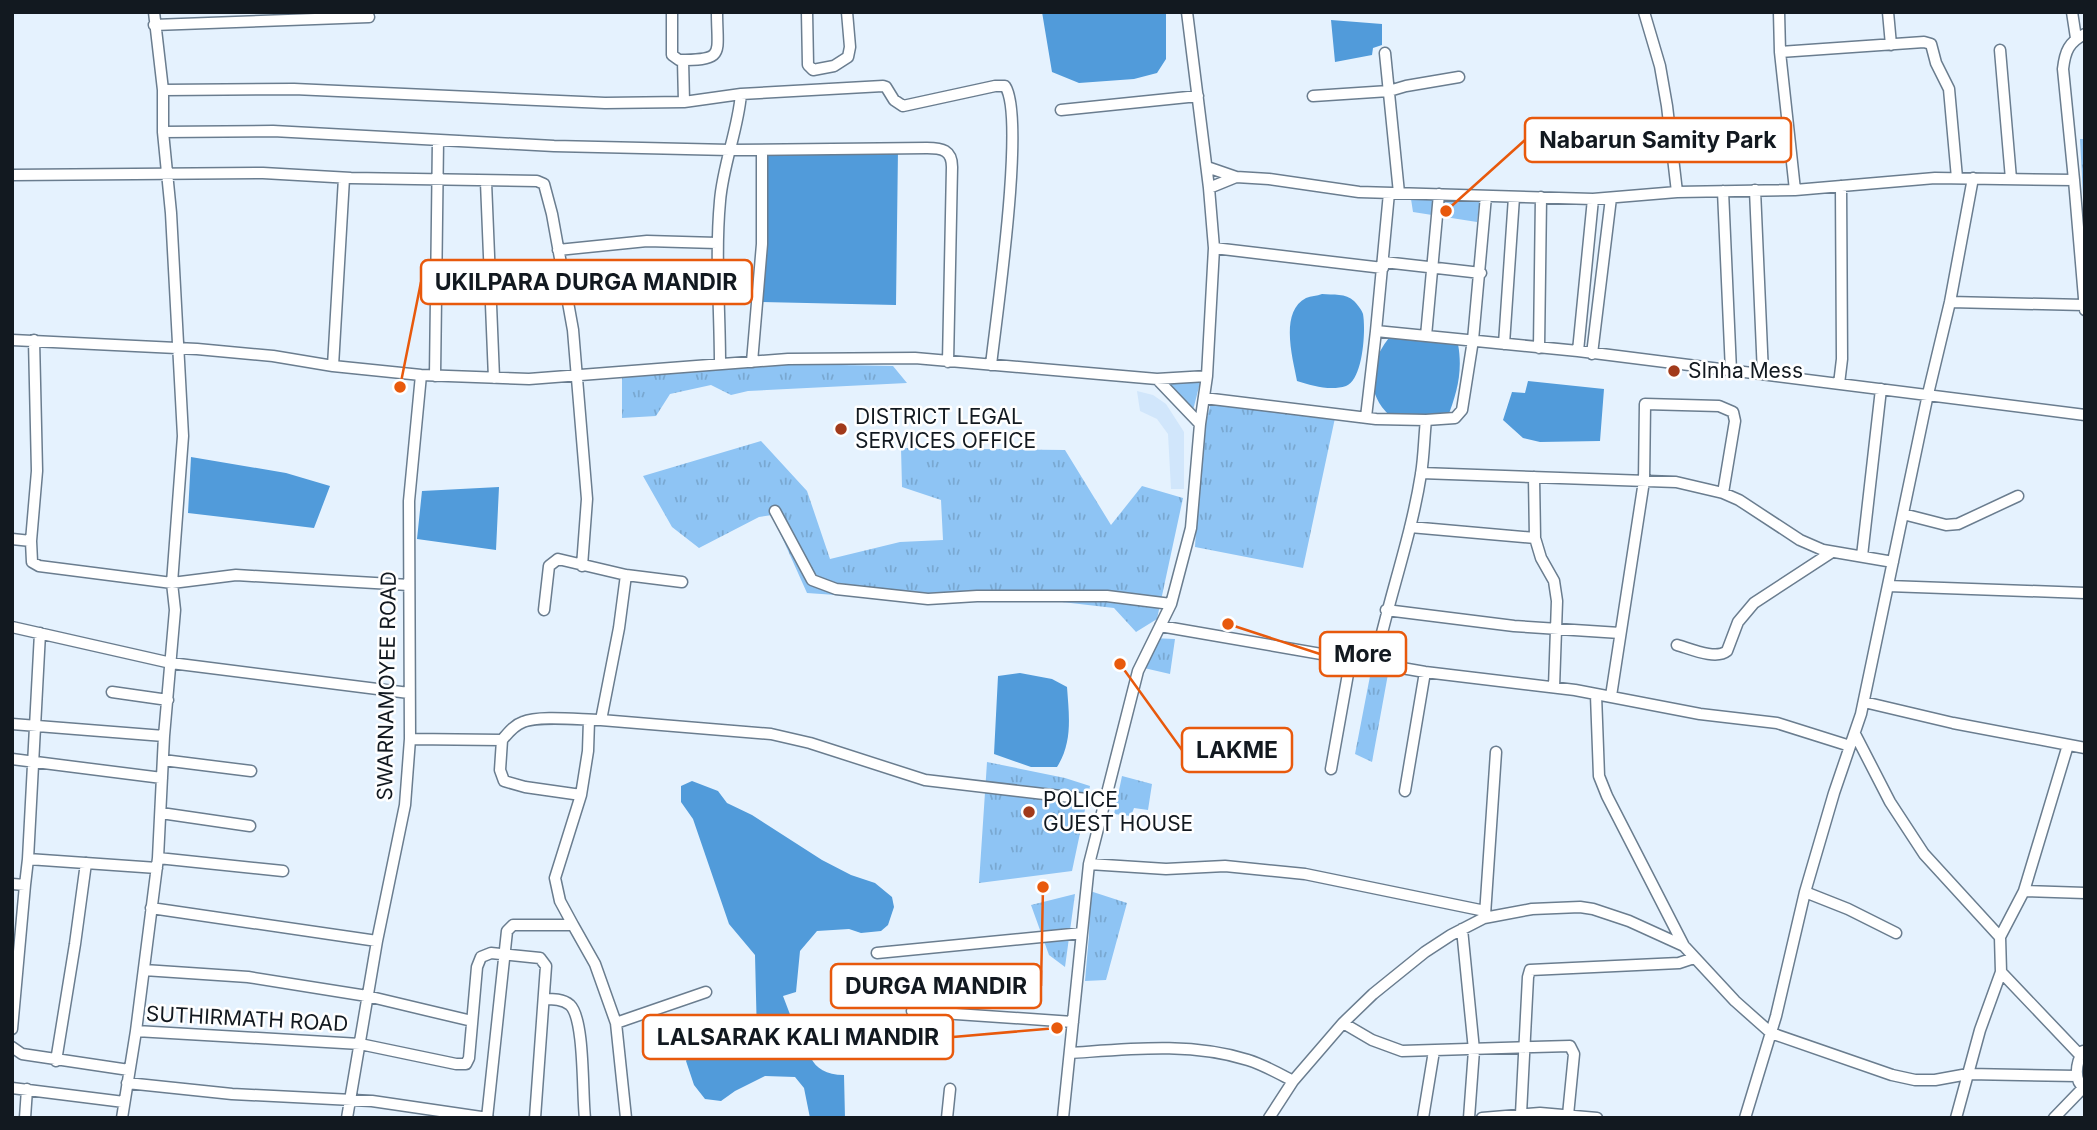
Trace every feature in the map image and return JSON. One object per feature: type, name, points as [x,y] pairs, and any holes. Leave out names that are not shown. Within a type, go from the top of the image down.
[{"type":"street","points":[[136,1031],[161,813],[164,736],[175,610],[172,583],[183,436],[163,132],[163,89],[154,12]]},
{"type":"street","points":[[672,12],[672,55],[677,60],[708,60],[715,54],[718,12]]},
{"type":"street","points":[[807,12],[808,65],[813,70],[834,66],[848,57],[850,47],[847,12]]},
{"type":"street","points":[[1063,1118],[1088,864],[1139,671],[1171,604],[1191,528],[1207,376],[1214,248],[1207,167],[1187,12]]},
{"type":"street","points":[[1644,12],[1665,93],[1676,192]]},
{"type":"street","points":[[1779,12],[1780,52],[1795,190]]},
{"type":"street","points":[[1888,12],[1891,45]]},
{"type":"street","points":[[2072,12],[2080,36],[2069,45],[2063,69],[2085,312]]},
{"type":"street","points":[[154,25],[369,17]]},
{"type":"street","points":[[1780,52],[1924,42],[1932,47],[1950,96],[1957,178]]},
{"type":"street","points":[[2000,50],[2011,178]]},
{"type":"street","points":[[1366,417],[1394,193],[1385,53]]},
{"type":"street","points":[[683,60],[684,102]]},
{"type":"street","points":[[1313,96],[1389,91],[1418,83],[1459,77]]},
{"type":"street","points":[[163,89],[294,89],[605,103],[684,102],[740,94],[883,86],[902,106],[995,86],[1006,87],[1012,105],[1010,202],[991,365]]},
{"type":"street","points":[[720,364],[717,243],[722,183],[739,111],[740,94]]},
{"type":"street","points":[[1061,110],[1198,96]]},
{"type":"street","points":[[163,132],[272,131],[554,146],[730,150],[936,148],[950,154],[952,167],[948,362]]},
{"type":"street","points":[[435,376],[438,140]]},
{"type":"street","points":[[752,362],[762,244],[762,149]]},
{"type":"street","points":[[1207,167],[1236,177],[1394,193],[1593,199],[1676,192],[1795,190],[1957,178],[2074,180]]},
{"type":"street","points":[[12,175],[263,173],[436,181],[537,181],[544,184],[573,330],[587,499],[582,566]]},
{"type":"street","points":[[1209,188],[1236,177]]},
{"type":"street","points":[[333,366],[344,178]]},
{"type":"street","points":[[1745,1118],[1771,1033],[1805,892],[1864,702],[1928,394],[1950,302],[1973,178]]},
{"type":"street","points":[[486,182],[494,378]]},
{"type":"street","points":[[1839,383],[1842,359],[1841,186]]},
{"type":"street","points":[[1755,190],[1763,374]]},
{"type":"street","points":[[1723,191],[1731,371]]},
{"type":"street","points":[[1426,336],[1439,194]]},
{"type":"street","points":[[1204,398],[1366,417],[1426,420],[1455,418],[1462,410],[1473,340],[1486,196]]},
{"type":"street","points":[[1504,344],[1514,197]]},
{"type":"street","points":[[1539,348],[1541,197]]},
{"type":"street","points":[[1592,354],[1611,198]]},
{"type":"street","points":[[1578,351],[1593,199]]},
{"type":"street","points":[[558,250],[647,241],[717,243]]},
{"type":"street","points":[[1214,248],[1481,273]]},
{"type":"street","points":[[1950,302],[2084,305]]},
{"type":"street","points":[[1376,331],[1578,351],[2085,415]]},
{"type":"street","points":[[12,340],[179,348],[273,356],[333,366],[421,375],[494,378],[529,379],[752,362],[915,358],[1157,379],[1207,376]]},
{"type":"street","points":[[34,340],[37,471],[32,562],[39,566],[172,583],[236,575],[409,585]]},
{"type":"street","name":"SWARNAMOYEE ROAD","points":[[347,1118],[377,941],[405,805],[410,739],[409,500],[421,375]]},
{"type":"street","points":[[1157,379],[1200,424]]},
{"type":"street","points":[[1862,556],[1881,388]]},
{"type":"street","points":[[1611,696],[1644,481],[1645,404],[1719,406],[1730,409],[1735,416],[1723,494]]},
{"type":"street","points":[[1374,663],[1410,527],[1421,473],[1426,420]]},
{"type":"street","points":[[1421,473],[1676,482],[1739,500],[1800,540],[1832,552],[1893,562]]},
{"type":"street","points":[[1534,477],[1535,538],[1541,558],[1555,585],[1554,687]]},
{"type":"street","points":[[1903,514],[1947,525],[1958,524],[2018,496]]},
{"type":"street","points":[[775,510],[812,580],[836,589],[928,599],[977,596],[1107,596],[1171,604]]},
{"type":"street","points":[[1410,527],[1535,538]]},
{"type":"street","points":[[12,539],[32,541]]},
{"type":"street","points":[[1678,645],[1716,655],[1724,654],[1738,622],[1754,603],[1832,552]]},
{"type":"street","points":[[544,610],[551,563],[558,559],[626,575],[682,582]]},
{"type":"street","points":[[626,575],[619,628],[588,751],[582,795],[555,878],[560,901],[595,964],[616,1023],[626,1118]]},
{"type":"street","points":[[1888,586],[2085,593]]},
{"type":"street","points":[[1386,610],[1514,626],[1620,633]]},
{"type":"street","points":[[12,626],[171,663],[410,693]]},
{"type":"street","points":[[1160,626],[1351,657],[1425,672],[1554,687],[1700,714],[1777,723],[1850,746]]},
{"type":"street","points":[[12,1029],[28,859],[40,633]]},
{"type":"street","points":[[1331,769],[1351,657]]},
{"type":"street","points":[[1405,791],[1425,672]]},
{"type":"street","points":[[112,692],[167,700]]},
{"type":"street","points":[[1596,695],[1599,776],[1684,946],[1735,1001],[1771,1033],[1892,1075],[1915,1080],[1934,1080],[1968,1074],[2077,1076]]},
{"type":"street","points":[[1864,702],[2085,748]]},
{"type":"street","points":[[582,795],[525,787],[504,781],[500,770],[502,740],[513,728],[525,721],[595,720],[771,734],[810,743],[925,780],[1104,801]]},
{"type":"street","points":[[12,724],[164,736]]},
{"type":"street","points":[[1855,734],[1890,802],[1924,854],[2000,937]]},
{"type":"street","points":[[410,739],[502,740]]},
{"type":"street","points":[[1956,1118],[1980,1030],[2000,972],[2000,937],[2024,891],[2068,745]]},
{"type":"street","points":[[1485,914],[1496,752]]},
{"type":"street","points":[[12,759],[162,778]]},
{"type":"street","points":[[163,760],[251,771]]},
{"type":"street","points":[[161,813],[250,826]]},
{"type":"street","points":[[28,859],[283,871]]},
{"type":"street","points":[[56,1061],[86,863]]},
{"type":"street","points":[[1088,864],[1166,869],[1225,866],[1305,874],[1485,914],[1532,909],[1592,909],[1629,921],[1684,946]]},
{"type":"street","points":[[12,884],[25,885]]},
{"type":"street","points":[[2024,891],[2085,893]]},
{"type":"street","points":[[1805,892],[1848,909],[1896,933]]},
{"type":"street","points":[[151,908],[377,941]]},
{"type":"street","points":[[1269,1118],[1293,1081],[1343,1023],[1373,994],[1425,952],[1485,914]]},
{"type":"street","points":[[127,1083],[232,1094],[372,1101],[487,1118],[506,931],[513,925],[573,925]]},
{"type":"street","points":[[1462,929],[1474,1049],[1469,1118]]},
{"type":"street","points":[[877,953],[1082,933]]},
{"type":"street","points":[[144,970],[247,977],[367,996],[472,1021],[479,961],[488,954],[534,957],[544,961],[546,971],[535,1118]]},
{"type":"street","points":[[1521,1114],[1528,977],[1533,968],[1679,963],[1694,958]]},
{"type":"street","points":[[2000,972],[2083,1053],[2077,1076],[2084,1089],[2054,1118]]},
{"type":"street","points":[[616,1023],[706,992]]},
{"type":"street","points":[[544,999],[561,1000],[570,1004],[576,1013],[581,1031],[585,1118]]},
{"type":"street","points":[[912,1011],[1073,1022]]},
{"type":"street","name":"SUTHIRMATH ROAD","points":[[122,1118],[136,1031],[360,1044],[462,1064],[469,1058],[472,1021]]},
{"type":"street","points":[[1343,1023],[1372,1040],[1402,1051],[1566,1045],[1572,1049],[1568,1115]]},
{"type":"street","points":[[12,1047],[22,1054],[56,1061],[129,1070]]},
{"type":"street","points":[[1070,1053],[1157,1048],[1207,1050],[1250,1060],[1293,1081]]},
{"type":"street","points":[[1423,1118],[1434,1051]]},
{"type":"street","points":[[12,1088],[124,1102]]},
{"type":"street","points":[[25,1118],[27,1089]]},
{"type":"street","points":[[947,1118],[950,1089]]},
{"type":"street","points":[[1482,1118],[1521,1114],[1597,1118]]},
{"type":"shaded area","points":[[1042,12],[1166,12],[1166,59],[1157,73],[1134,79],[1079,83],[1052,72]]},
{"type":"shaded area","points":[[1331,20],[1382,24],[1382,45],[1373,48],[1372,55],[1335,62]]},
{"type":"shaded area","points":[[898,149],[896,305],[762,302],[760,151]]},
{"type":"shaded area","points":[[1322,294],[1351,298],[1363,314],[1360,365],[1352,382],[1346,386],[1322,387],[1297,381],[1290,336],[1293,314],[1306,298]]},
{"type":"shaded area","points":[[1393,333],[1458,344],[1458,382],[1447,419],[1390,416],[1381,406],[1373,386],[1373,375],[1379,353]]},
{"type":"shaded area","points":[[1528,381],[1604,389],[1600,441],[1540,442],[1523,438],[1503,420],[1512,392],[1525,393]]},
{"type":"shaded area","points":[[1137,391],[1153,395],[1166,404],[1184,432],[1184,489],[1171,489],[1168,434],[1157,419],[1140,411]]},
{"type":"shaded area","points":[[191,457],[286,473],[330,486],[314,528],[188,513]]},
{"type":"shaded area","points":[[499,487],[496,550],[417,539],[422,491]]},
{"type":"shaded area","points":[[1020,673],[1052,679],[1067,687],[1068,738],[1057,767],[1031,767],[994,754],[998,676]]},
{"type":"shaded area","points":[[692,781],[718,791],[727,803],[752,815],[822,860],[851,875],[875,883],[892,897],[894,907],[888,925],[881,931],[817,931],[800,951],[796,992],[783,996],[791,1017],[804,1018],[808,1049],[816,1065],[832,1074],[844,1075],[845,1118],[810,1118],[804,1088],[795,1077],[765,1076],[721,1101],[705,1099],[694,1085],[686,1061],[692,1049],[746,1044],[757,1037],[755,955],[729,924],[693,819],[681,802],[681,786]]},
{"type":"green space","points":[[2080,139],[2085,139],[2085,234]]},
{"type":"green space","points":[[1411,199],[1480,199],[1477,222],[1413,212]]},
{"type":"green space","points":[[788,364],[893,366],[907,383],[748,391],[731,395],[711,385],[670,394],[656,416],[622,418],[622,375]]},
{"type":"green space","points":[[1201,379],[1191,418],[1162,381]]},
{"type":"green space","points":[[1211,403],[1335,418],[1303,568],[1195,547],[1201,439]]},
{"type":"green space","points":[[761,441],[807,491],[830,559],[900,542],[943,540],[941,500],[902,487],[901,448],[1065,450],[1111,525],[1142,486],[1183,498],[1157,619],[1136,632],[1114,608],[1036,599],[950,603],[807,593],[772,515],[759,517],[699,548],[672,527],[643,476]]},
{"type":"green space","points":[[1152,638],[1175,639],[1170,674],[1144,668]]},
{"type":"green space","points":[[1371,671],[1388,674],[1372,762],[1355,754]]},
{"type":"green space","points":[[987,762],[1065,778],[1090,786],[1072,871],[979,883]]},
{"type":"green space","points":[[1122,776],[1152,784],[1148,810],[1134,808],[1131,816],[1114,814]]},
{"type":"green space","points":[[1090,891],[1127,903],[1106,980],[1085,981]]},
{"type":"green space","points":[[1075,894],[1065,967],[1049,955],[1031,905]]},
{"type":"place","name":"Nabarun Samity Park","points":[[1446,211]]},
{"type":"place","name":"SInha Mess","points":[[1674,371]]},
{"type":"place","name":"UKILPARA DURGA MANDIR","points":[[400,387]]},
{"type":"place","name":"DISTRICT LEGAL SERVICES OFFICE","points":[[841,429]]},
{"type":"place","name":"More","points":[[1228,624]]},
{"type":"place","name":"LAKME","points":[[1120,664]]},
{"type":"place","name":"POLICE GUEST HOUSE","points":[[1029,812]]},
{"type":"place","name":"DURGA MANDIR","points":[[1043,887]]},
{"type":"place","name":"LALSARAK KALI MANDIR","points":[[1057,1028]]}]
